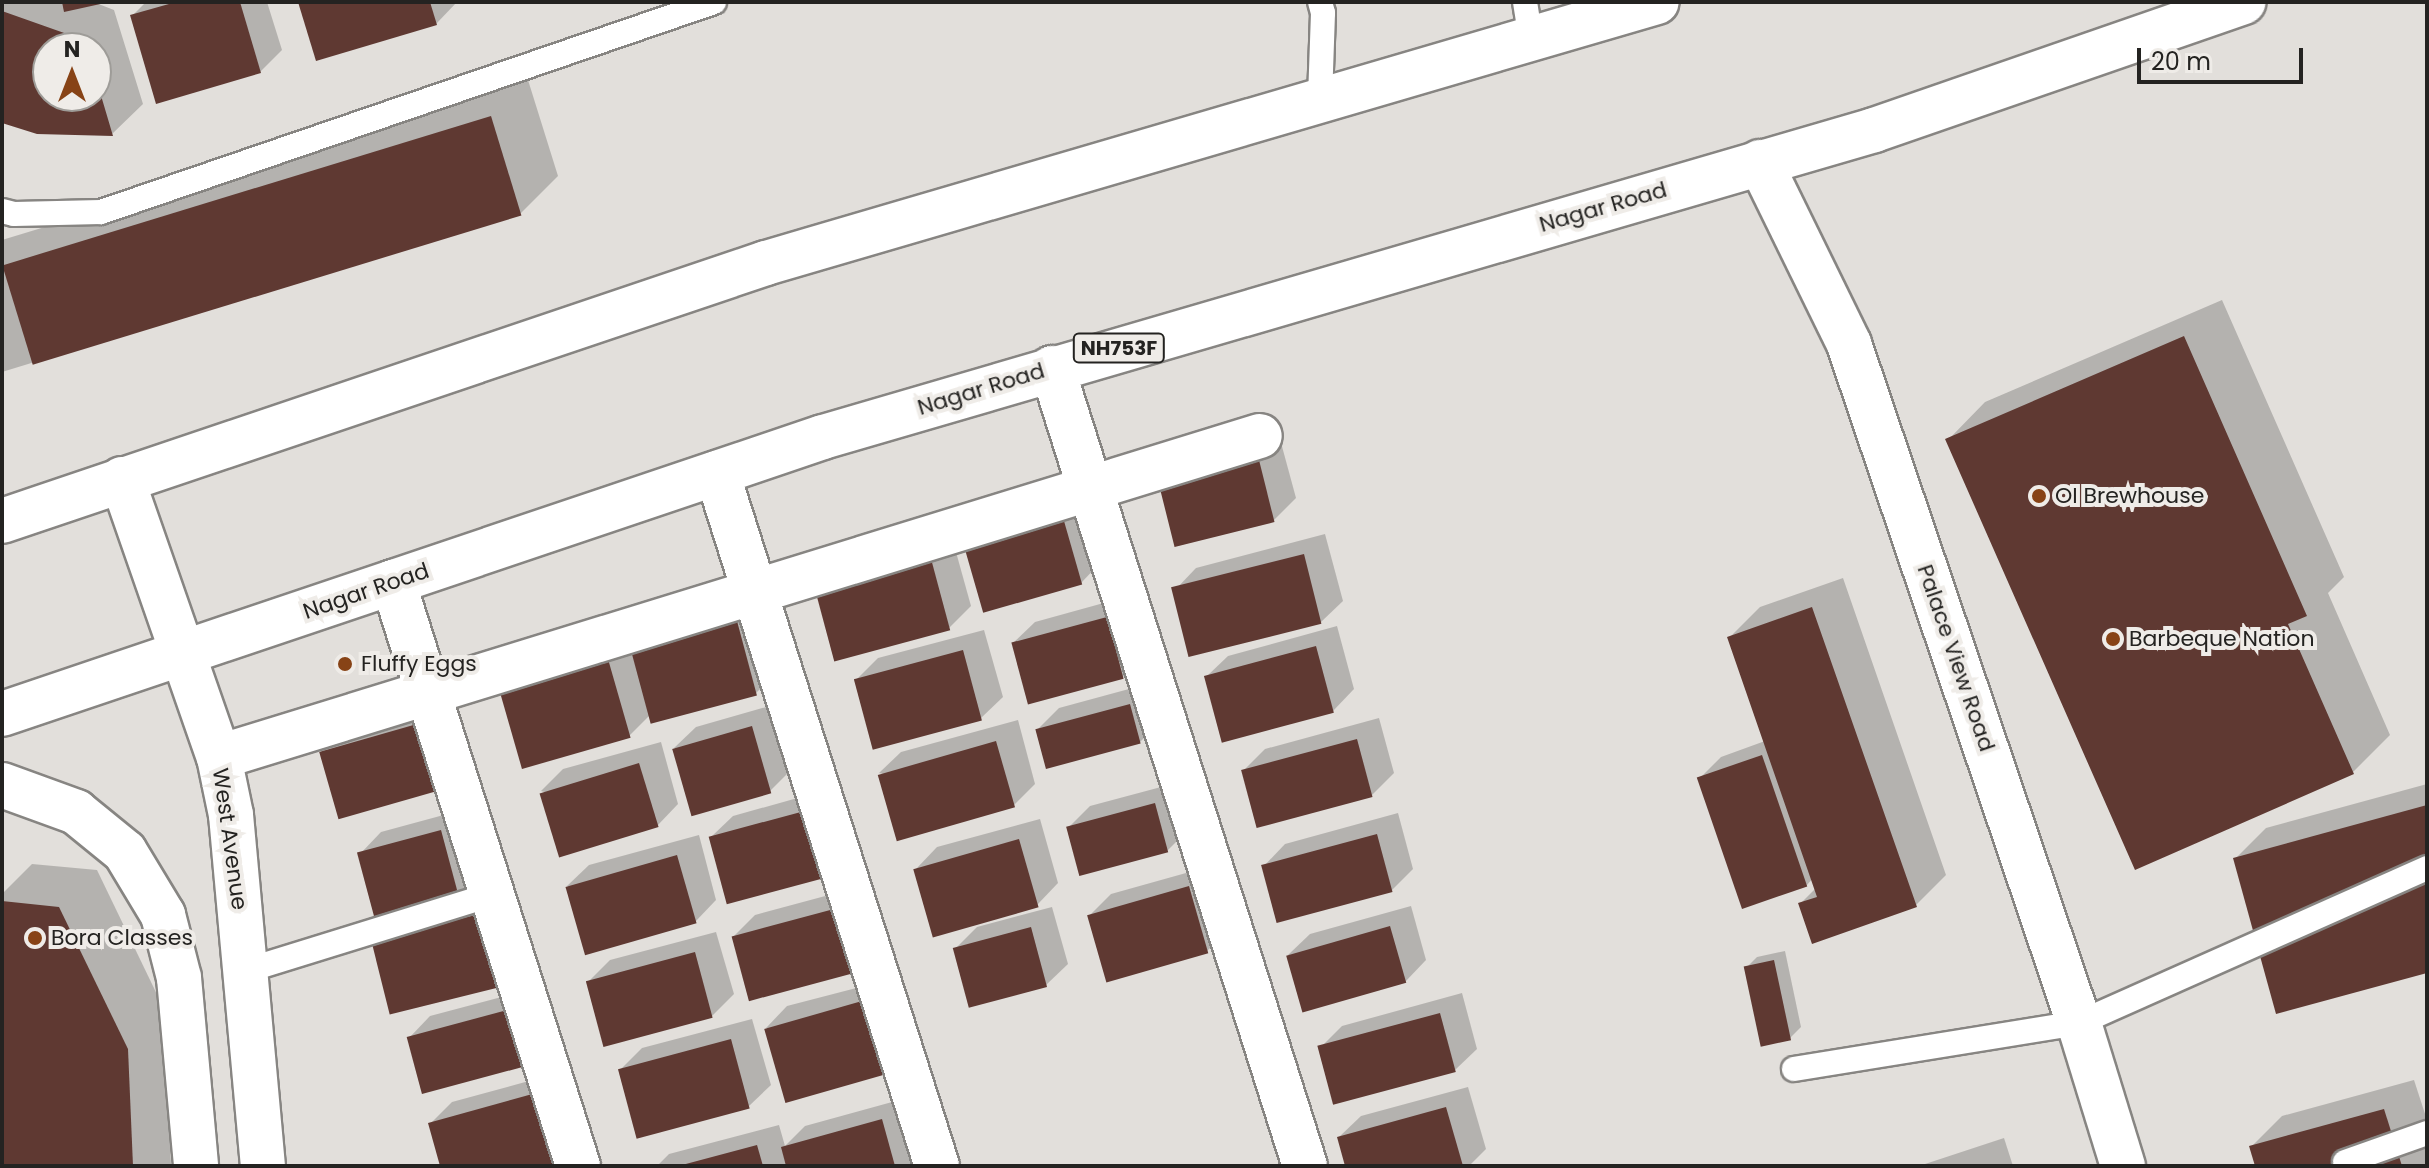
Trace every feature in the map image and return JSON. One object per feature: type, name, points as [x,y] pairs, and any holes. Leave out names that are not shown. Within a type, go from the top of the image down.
[{"type":"main road","points":[[2,521],[766,263],[1320,99],[1528,20],[1657,2]]},
{"type":"main road","name":"Nagar Road","points":[[2,714],[823,437],[1874,130],[2243,2]]},
{"type":"main road","name":"Palace View Road","points":[[1760,162],[1849,344],[2079,1023],[2123,1166]]},
{"type":"main road","points":[[1052,368],[1305,1166]]},
{"type":"main road","points":[[219,757],[1260,436]]},
{"type":"main road","points":[[717,473],[937,1166]]},
{"type":"main road","name":"West Avenue","points":[[122,479],[219,757],[231,815],[263,1166]]},
{"type":"main road","points":[[393,582],[578,1166]]},
{"type":"main road","points":[[2,785],[76,812],[125,852],[163,915],[179,978],[196,1166]]},
{"type":"lane","points":[[2,211],[101,212],[714,2]]},
{"type":"lane","points":[[1320,2],[1323,13],[1320,99]]},
{"type":"lane","points":[[1794,1069],[2079,1023],[2427,868]]},
{"type":"lane","points":[[245,971],[493,894]]},
{"type":"lane","points":[[2345,1162],[2427,1134]]},
{"type":"building","points":[[62,2],[105,2],[105,3],[64,12]]},
{"type":"building","points":[[176,2],[240,2],[261,73],[156,104],[130,15]]},
{"type":"building","points":[[298,2],[430,2],[437,25],[316,61]]},
{"type":"building","points":[[2,11],[61,32],[32,32],[32,112],[106,112],[113,136],[37,134],[2,123]]},
{"type":"building","points":[[491,116],[521,215],[33,365],[2,265]]},
{"type":"building","points":[[2184,336],[2307,616],[2288,624],[2354,774],[2135,870],[1945,439]]},
{"type":"building","points":[[1259,460],[1274,522],[1175,547],[1159,485]]},
{"type":"building","points":[[1064,521],[1082,584],[983,613],[965,549]]},
{"type":"building","points":[[1304,554],[1321,624],[1188,657],[1171,587]]},
{"type":"building","points":[[930,555],[950,630],[834,661],[814,586]]},
{"type":"building","points":[[1812,607],[1917,907],[1812,944],[1798,903],[1817,897],[1727,637]]},
{"type":"building","points":[[1107,617],[1124,679],[1028,704],[1011,643]]},
{"type":"building","points":[[737,621],[757,695],[651,724],[631,649]]},
{"type":"building","points":[[1316,646],[1334,713],[1222,743],[1204,676]]},
{"type":"building","points":[[963,650],[982,721],[873,750],[854,679]]},
{"type":"building","points":[[608,659],[631,738],[522,769],[499,690]]},
{"type":"building","points":[[1130,704],[1141,744],[1046,769],[1035,729]]},
{"type":"building","points":[[424,722],[443,789],[339,819],[319,752]]},
{"type":"building","points":[[752,726],[771,793],[692,816],[672,749]]},
{"type":"building","points":[[1357,739],[1373,797],[1257,828],[1241,770]]},
{"type":"building","points":[[996,741],[1015,807],[897,841],[878,775]]},
{"type":"building","points":[[1762,755],[1807,886],[1742,909],[1697,777]]},
{"type":"building","points":[[639,763],[659,827],[559,857],[540,793]]},
{"type":"building","points":[[1155,803],[1168,852],[1079,876],[1066,827]]},
{"type":"building","points":[[2427,805],[2427,973],[2276,1014],[2233,858]]},
{"type":"building","points":[[812,809],[830,877],[727,904],[709,837]]},
{"type":"building","points":[[441,830],[459,897],[375,919],[357,853]]},
{"type":"building","points":[[1377,834],[1393,892],[1277,923],[1261,865]]},
{"type":"building","points":[[1019,839],[1039,907],[933,938],[913,869]]},
{"type":"building","points":[[677,855],[697,923],[585,955],[565,887]]},
{"type":"building","points":[[1189,886],[1208,953],[1106,983],[1087,915]]},
{"type":"building","points":[[2,901],[59,907],[128,1049],[133,1166],[3,1166]]},
{"type":"building","points":[[834,909],[851,974],[749,1001],[732,936]]},
{"type":"building","points":[[479,914],[497,988],[390,1015],[371,941]]},
{"type":"building","points":[[1390,926],[1406,983],[1302,1012],[1286,956]]},
{"type":"building","points":[[1031,927],[1047,987],[969,1008],[953,948]]},
{"type":"building","points":[[695,952],[713,1018],[603,1047],[586,981]]},
{"type":"building","points":[[1774,960],[1791,1040],[1761,1047],[1744,966]]},
{"type":"building","points":[[869,999],[890,1073],[785,1103],[764,1029]]},
{"type":"building","points":[[511,1009],[526,1066],[422,1094],[407,1037]]},
{"type":"building","points":[[1440,1013],[1456,1072],[1333,1105],[1317,1046]]},
{"type":"building","points":[[731,1039],[750,1109],[637,1139],[618,1069]]},
{"type":"building","points":[[536,1093],[556,1166],[440,1166],[428,1123]]},
{"type":"building","points":[[1446,1107],[1463,1166],[1345,1166],[1337,1137]]},
{"type":"building","points":[[2384,1109],[2402,1166],[2255,1166],[2249,1146]]},
{"type":"building","points":[[882,1119],[895,1166],[786,1166],[781,1147]]},
{"type":"building","points":[[757,1145],[763,1166],[682,1166],[682,1165]]},
{"type":"place","name":"OI Brewhouse","points":[[2039,496]]},
{"type":"place","name":"Barbeque Nation","points":[[2113,639]]},
{"type":"place","name":"Fluffy Eggs","points":[[345,664]]},
{"type":"place","name":"Bora Classes","points":[[35,938]]}]
